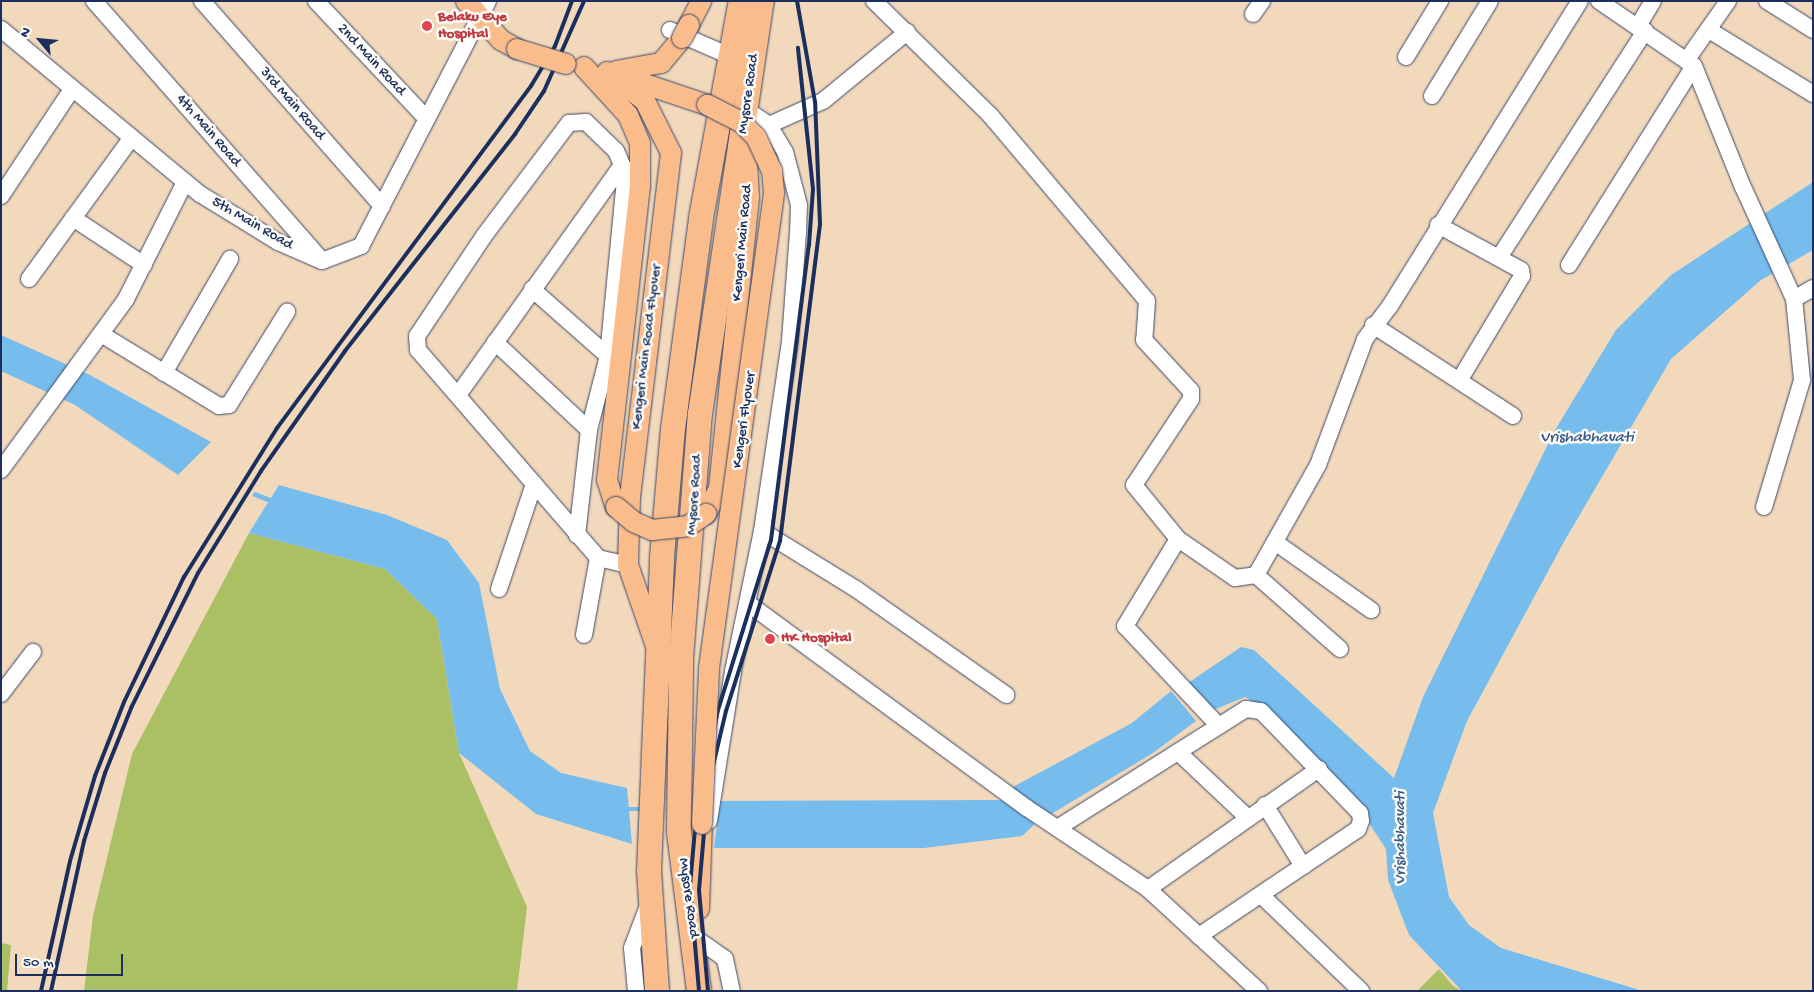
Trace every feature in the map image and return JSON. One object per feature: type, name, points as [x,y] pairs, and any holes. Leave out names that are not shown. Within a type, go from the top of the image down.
[{"type":"highway","name":"Mysore Road","points":[[657,991],[651,900],[650,792],[655,643],[673,429],[702,218],[730,56],[751,7]]},
{"type":"highway","name":"Mysore Road","points":[[699,991],[694,937],[679,832],[681,659],[700,414],[746,122],[751,7]]},
{"type":"main road","points":[[466,1],[484,10],[501,40],[517,49],[575,66],[607,72],[648,85],[661,63],[678,47],[701,1]]},
{"type":"main road","name":"Kengeri Flyover","points":[[575,66],[628,115],[640,143],[638,202],[607,480],[616,507],[634,522],[652,530],[671,528],[688,526],[706,514],[719,488],[732,354]]},
{"type":"main road","name":"Kengeri Main Road Flyover","points":[[607,72],[648,85],[671,153],[630,497],[628,565],[655,643]]},
{"type":"main road","name":"Kengeri Flyover","points":[[648,85],[707,105],[741,122],[756,137],[772,171],[774,193],[709,668],[699,923],[694,937]]},
{"type":"main road","name":"Kengeri Main Road","points":[[732,354],[749,197],[746,122]]},
{"type":"street","name":"4th Main Road","points":[[94,1],[322,261]]},
{"type":"street","name":"3rd Main Road","points":[[202,1],[382,206]]},
{"type":"street","name":"2nd Main Road","points":[[316,1],[427,119]]},
{"type":"street","points":[[874,1],[990,115],[1147,301],[1144,340],[1186,383],[1191,399],[1134,485],[1178,538],[1235,578],[1256,575],[1340,649]]},
{"type":"street","points":[[1406,57],[1440,1]]},
{"type":"street","points":[[1432,96],[1490,1]]},
{"type":"street","points":[[1256,575],[1318,465],[1373,326],[1390,306],[1438,225],[1580,1]]},
{"type":"street","points":[[1599,1],[1691,62],[1742,187],[1793,296],[1807,384],[1764,507]]},
{"type":"street","points":[[1500,256],[1641,28],[1653,1]]},
{"type":"street","points":[[1569,265],[1728,1]]},
{"type":"street","points":[[1767,1],[1813,30]]},
{"type":"street","points":[[322,261],[361,246],[484,10]]},
{"type":"street","name":"5th Main Road","points":[[1,28],[185,182],[278,242],[322,261]]},
{"type":"street","points":[[670,30],[730,56]]},
{"type":"street","points":[[1709,30],[1813,94]]},
{"type":"street","points":[[746,122],[769,126],[824,101],[907,32]]},
{"type":"street","points":[[1,196],[72,89]]},
{"type":"street","points":[[577,535],[589,430],[608,356],[625,179],[616,151],[586,122],[569,123],[484,236],[417,336],[418,350],[577,535],[598,558],[628,565]]},
{"type":"street","points":[[701,834],[710,818],[733,671],[749,604],[762,531],[790,341],[799,206],[785,152],[769,126]]},
{"type":"street","points":[[29,279],[132,138]]},
{"type":"street","points":[[458,395],[622,165]]},
{"type":"street","points":[[1,470],[101,334],[144,264],[185,182]]},
{"type":"street","points":[[74,218],[144,264]]},
{"type":"street","points":[[1438,225],[1517,266],[1522,276],[1459,381]]},
{"type":"street","points":[[164,372],[230,258]]},
{"type":"street","points":[[1793,296],[1813,288]]},
{"type":"street","points":[[532,289],[608,356]]},
{"type":"street","points":[[101,334],[219,406],[229,405],[287,312]]},
{"type":"street","points":[[1373,326],[1513,416]]},
{"type":"street","points":[[495,342],[589,430]]},
{"type":"street","points":[[499,589],[534,484]]},
{"type":"street","points":[[762,531],[856,589],[1006,695]]},
{"type":"street","points":[[1178,538],[1125,626],[1214,721]]},
{"type":"street","points":[[1275,542],[1371,610]]},
{"type":"street","points":[[584,635],[598,558]]},
{"type":"street","points":[[749,604],[1027,808],[1059,826],[1148,889],[1259,991]]},
{"type":"street","points":[[1,694],[33,652]]},
{"type":"street","points":[[1059,826],[1178,752],[1214,721],[1246,709],[1261,711],[1360,813],[1362,821],[1358,829],[1199,936]]},
{"type":"street","points":[[1178,752],[1247,817]]},
{"type":"street","points":[[1148,889],[1247,817],[1319,769]]},
{"type":"street","points":[[1265,805],[1304,866]]},
{"type":"street","points":[[1261,895],[1361,991]]},
{"type":"street","points":[[636,991],[632,948],[651,900]]},
{"type":"street","points":[[694,937],[725,959],[732,991]]},
{"type":"green space","points":[[249,533],[385,569],[437,619],[459,753],[527,907],[517,991],[84,991],[93,916],[132,754]]},
{"type":"green space","points":[[1,943],[11,945],[7,991],[1,991]]},
{"type":"green space","points":[[1439,969],[1453,986],[1462,991],[1417,991]]},
{"type":"water","name":"Vrishabhavati","points":[[1813,182],[1813,250],[1761,280],[1671,359],[1565,540],[1467,721],[1433,813],[1449,897],[1469,925],[1501,948],[1643,991],[1462,991],[1409,935],[1388,880],[1386,849],[1349,793],[1270,712],[1245,697],[1211,711],[1188,683],[1241,647],[1254,650],[1394,778],[1423,697],[1555,430],[1616,330],[1671,275]]},
{"type":"water","points":[[1,335],[90,375],[211,442],[178,475],[75,405],[1,371]]},
{"type":"water","points":[[279,485],[387,515],[447,540],[479,583],[500,689],[530,751],[561,773],[627,788],[632,844],[536,814],[459,753],[437,619],[385,569],[249,533]]},
{"type":"water","points":[[1171,691],[1196,721],[1153,753],[1048,816],[1009,789],[1132,723]]},
{"type":"water","points":[[1001,800],[1035,824],[1022,836],[924,848],[714,848],[720,801]]},
{"type":"waterway","points":[[255,494],[275,502]]},
{"type":"waterway","points":[[624,809],[644,809]]},
{"type":"railway","points":[[41,991],[70,861],[95,776],[124,702],[184,577],[277,428],[531,86],[555,46],[572,1]]},
{"type":"railway","points":[[51,991],[84,841],[105,773],[132,706],[198,573],[261,471],[345,351],[515,134],[544,91],[584,1]]},
{"type":"railway","points":[[708,991],[699,890],[708,787],[726,711],[780,541],[820,224],[815,102],[797,1]]},
{"type":"railway","points":[[699,991],[690,886],[696,818],[718,710],[771,540],[809,245],[813,189],[798,48]]},
{"type":"place","name":"Belaku Eye Hospital","points":[[427,26]]},
{"type":"place","name":"HK Hospital","points":[[770,639]]}]
